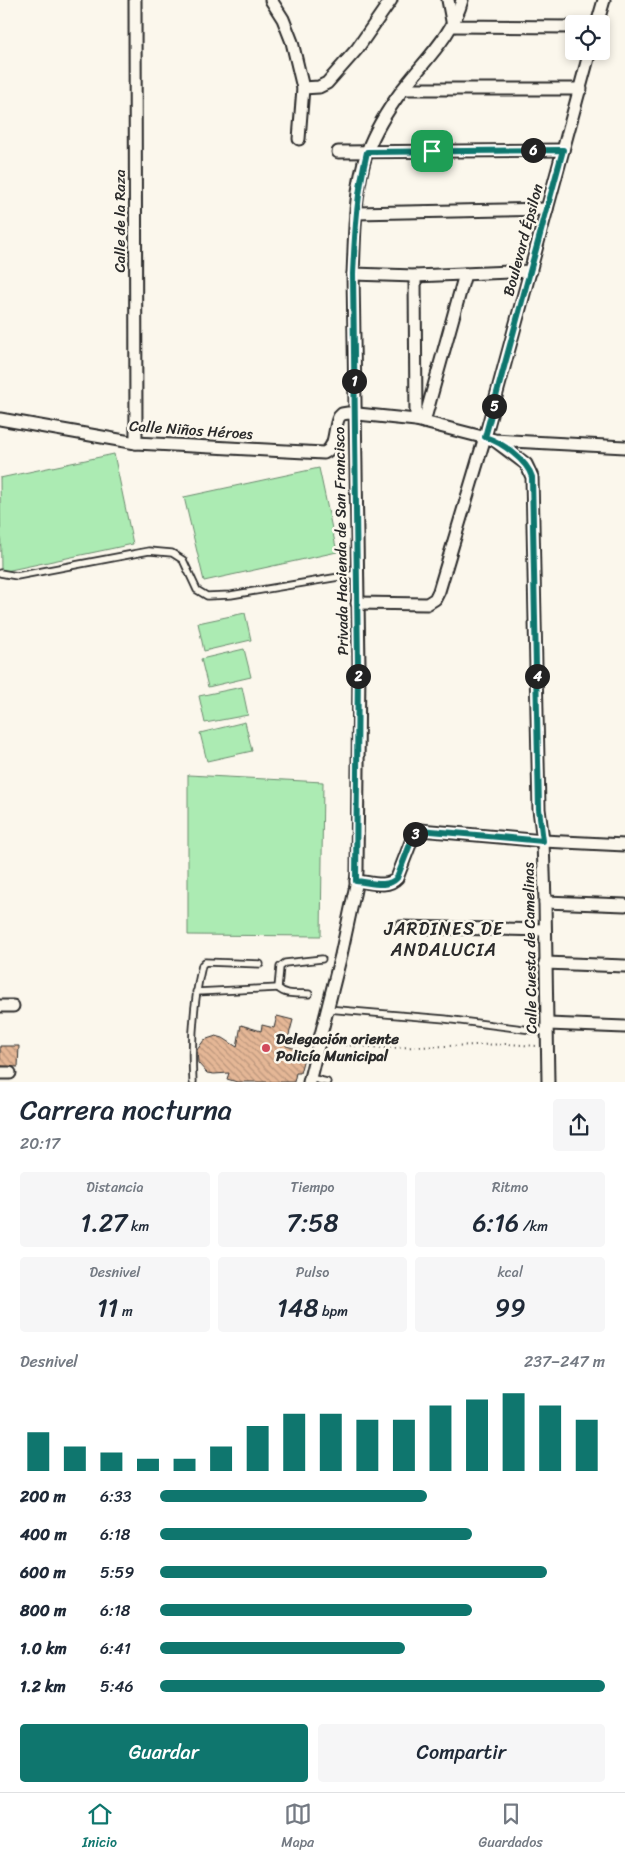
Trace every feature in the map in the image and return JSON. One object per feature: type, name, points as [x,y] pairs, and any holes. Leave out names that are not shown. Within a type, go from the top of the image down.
[{"type":"street","name":"Calle de la Raza","points":[[135,0],[136,442]]},
{"type":"street","points":[[271,0],[283,19],[292,42],[303,88],[299,139]]},
{"type":"street","points":[[303,88],[319,87],[327,83],[357,49],[391,0]]},
{"type":"street","points":[[448,0],[453,26],[565,27]]},
{"type":"street","name":"Privada Hacienda de San Francisco","points":[[310,1080],[356,881],[358,666],[353,274],[356,213],[360,182],[367,152],[377,131],[403,89],[453,26],[462,0]]},
{"type":"street","points":[[600,15],[604,0]]},
{"type":"street","name":"Boulevard Épsilon","points":[[357,603],[427,604],[435,599],[439,591],[490,439],[547,209],[588,60]]},
{"type":"street","points":[[403,89],[581,89]]},
{"type":"street","points":[[338,152],[563,150]]},
{"type":"street","points":[[356,213],[547,209]]},
{"type":"street","points":[[353,274],[415,276],[531,271]]},
{"type":"street","points":[[420,421],[465,274]]},
{"type":"street","points":[[415,276],[420,421]]},
{"type":"street","name":"Calle Niños Héroes","points":[[0,419],[136,442],[324,453],[332,444],[339,417],[342,414],[354,414]]},
{"type":"street","points":[[354,414],[420,421],[490,439],[625,447]]},
{"type":"street","name":"Calle Cuesta de Camelinas","points":[[490,439],[526,464],[532,477],[539,809],[543,841],[548,1082]]},
{"type":"street","points":[[356,881],[387,885],[393,882],[397,878],[414,834],[420,830],[543,841],[625,845]]},
{"type":"street","points":[[545,902],[625,905]]},
{"type":"street","points":[[400,927],[544,930]]},
{"type":"street","points":[[545,963],[625,966]]},
{"type":"street","points":[[0,1006],[13,1006]]},
{"type":"street","points":[[547,1028],[625,1027]]},
{"type":"lane","points":[[0,573],[16,576],[149,551],[172,553],[183,560],[197,590],[207,596],[231,594],[357,574]]},
{"type":"lane","points":[[278,988],[280,967],[285,963],[322,959]]},
{"type":"lane","points":[[193,1082],[192,1056],[196,992],[202,965],[205,962],[260,964]]},
{"type":"lane","points":[[196,992],[278,988],[284,993],[310,994]]},
{"type":"lane","points":[[327,1009],[547,1028]]},
{"type":"lane","points":[[310,1080],[327,1082]]},
{"type":"path","points":[[319,1043],[385,1048],[508,1044],[547,1047]]},
{"type":"green space","points":[[114,454],[133,544],[1,572],[0,478]]},
{"type":"green space","points":[[319,468],[337,552],[204,581],[184,497]]},
{"type":"green space","points":[[245,613],[251,640],[204,651],[198,623]]},
{"type":"green space","points":[[244,649],[251,677],[208,687],[201,659]]},
{"type":"green space","points":[[242,687],[248,715],[205,723],[199,696]]},
{"type":"green space","points":[[245,722],[252,751],[207,761],[200,733]]},
{"type":"green space","points":[[188,775],[323,782],[321,936],[188,935]]},
{"type":"building","name":"Delegación oriente Policía Municipal","points":[[277,1016],[293,1020],[286,1046],[301,1050],[299,1057],[304,1058],[300,1073],[296,1073],[294,1082],[237,1082],[227,1079],[229,1073],[207,1073],[198,1063],[197,1050],[204,1040],[216,1036],[237,1047],[241,1025],[261,1031],[262,1025],[274,1028]]},
{"type":"building","points":[[0,1046],[19,1046],[18,1067],[0,1066]]},
{"type":"place","name":"Delegación oriente Policía Municipal","points":[[266,1048]]},
{"type":"district","name":"JARDINES DE ANDALUCIA","points":[[444,940]]},
{"type":"route","points":[[563,150],[485,437],[494,440],[526,464],[532,477],[539,809],[543,841],[420,830],[414,834],[397,878],[387,885],[356,881],[358,666],[353,274],[356,213],[360,182],[367,152],[432,151],[563,150]]}]
